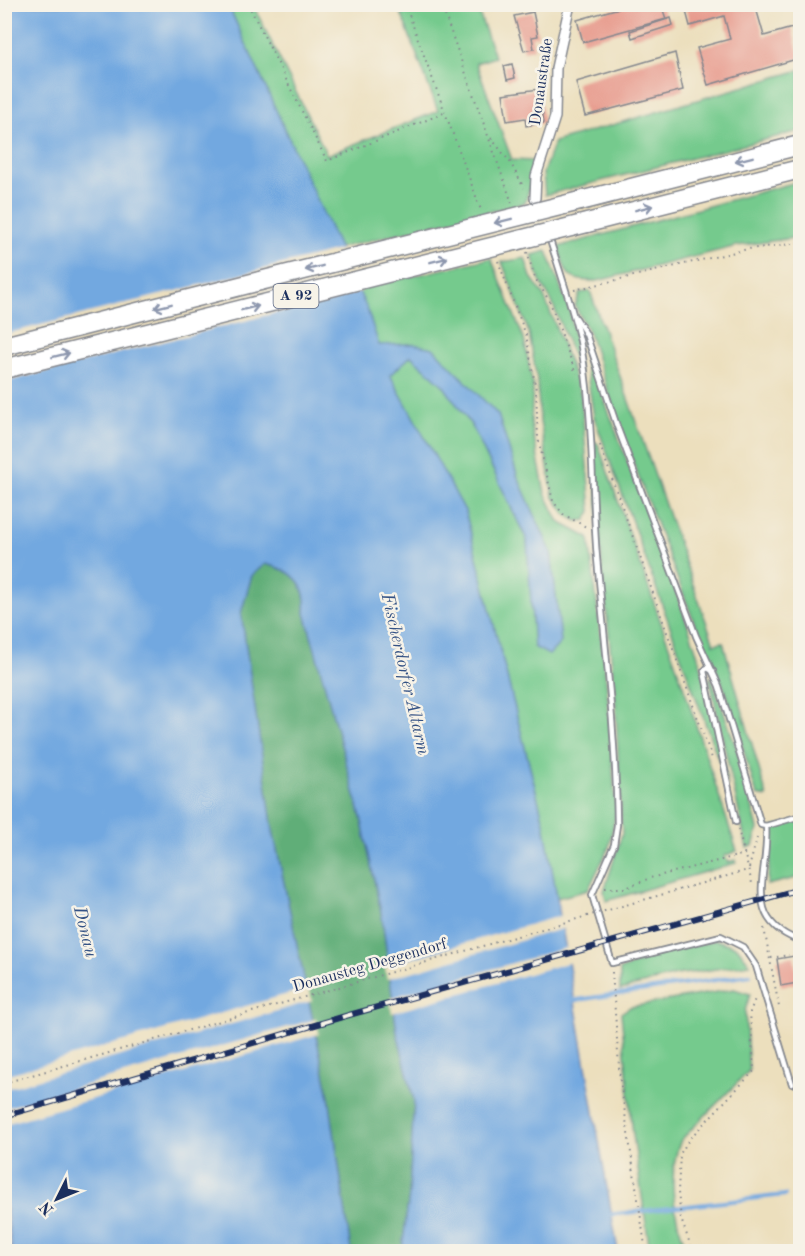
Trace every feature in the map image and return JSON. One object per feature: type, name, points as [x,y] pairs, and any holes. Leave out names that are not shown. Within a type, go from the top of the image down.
[{"type":"highway","name":"A 92","points":[[4,346],[801,145]]},
{"type":"highway","name":"A 92","points":[[4,369],[801,170]]},
{"type":"street","name":"Donaustraße","points":[[535,198],[536,176],[555,117],[556,68],[570,4]]},
{"type":"lane","points":[[535,198],[543,220]]},
{"type":"lane","points":[[547,232],[568,291],[580,344],[588,407],[595,530],[608,664],[617,825],[614,845],[592,895],[612,963],[721,936],[743,947],[756,966],[761,990],[792,1084]]},
{"type":"lane","points":[[573,314],[586,334],[671,571],[696,636],[713,671],[761,825],[766,826],[801,816]]},
{"type":"lane","points":[[713,671],[704,670],[736,822]]},
{"type":"lane","points":[[766,826],[768,844],[762,882],[765,911],[779,932],[799,938],[798,954],[801,970]]},
{"type":"path","points":[[248,4],[327,161],[446,112]]},
{"type":"path","points":[[405,4],[484,220]]},
{"type":"path","points":[[441,4],[510,195]]},
{"type":"path","points":[[488,135],[510,162],[525,189],[535,198]]},
{"type":"path","points":[[568,291],[748,249],[801,243]]},
{"type":"path","points":[[495,253],[526,335],[536,390],[538,438],[553,501],[563,514],[575,523],[595,530]]},
{"type":"path","points":[[535,278],[550,302],[577,376]]},
{"type":"path","points":[[598,437],[716,767]]},
{"type":"path","points":[[736,822],[754,892]]},
{"type":"path","points":[[748,870],[754,848]]},
{"type":"path","points":[[597,885],[608,889],[626,888],[650,878],[745,854]]},
{"type":"path","name":"Donausteg Deggendorf","points":[[4,1083],[748,870]]},
{"type":"path","points":[[763,924],[779,1009]]},
{"type":"path","points":[[770,958],[791,955]]},
{"type":"path","points":[[612,963],[620,1080],[646,1251]]},
{"type":"path","points":[[693,1251],[681,1219],[678,1192],[680,1154],[690,1138],[754,1071],[750,1012],[755,997],[761,990]]},
{"type":"green space","points":[[228,5],[253,5],[327,155],[438,111],[398,5],[476,5],[495,57],[476,63],[512,160],[537,163],[525,203],[339,248]]},
{"type":"green space","points":[[800,70],[800,131],[545,195],[543,173],[554,142]]},
{"type":"green space","points":[[800,181],[800,237],[737,246],[597,281],[578,280],[569,275],[558,247]]},
{"type":"green space","points":[[547,251],[570,312],[580,375],[552,302],[540,281],[532,255]]},
{"type":"green space","points":[[491,258],[524,339],[533,386],[531,424],[545,493],[559,522],[589,538],[607,688],[616,812],[609,847],[588,890],[557,898],[544,823],[465,511],[390,375],[411,356],[443,385],[472,426],[527,540],[534,647],[561,642],[551,552],[518,478],[498,415],[413,344],[379,346],[357,289]]},
{"type":"green space","points":[[525,258],[531,277],[543,294],[581,395],[591,511],[586,520],[577,521],[566,515],[553,496],[540,422],[537,380],[529,333],[502,262]]},
{"type":"green space","points":[[590,291],[714,644],[723,642],[767,797],[757,795],[727,695],[706,646],[701,640],[621,431],[589,333],[575,306],[580,293]]},
{"type":"green space","points":[[581,337],[701,665],[728,786],[594,417]]},
{"type":"green space","points":[[594,441],[598,444],[685,691],[737,851],[724,856],[728,862],[736,860],[736,863],[606,901],[604,891],[622,834],[615,693],[602,569]]},
{"type":"green space","points":[[265,564],[291,574],[301,586],[304,594],[305,613],[361,817],[382,917],[397,1032],[414,1100],[409,1195],[402,1251],[351,1251],[329,1097],[273,831],[241,613],[252,575]]},
{"type":"green space","points":[[709,677],[712,679],[736,747],[758,829],[753,846],[747,848]]},
{"type":"green space","points":[[800,820],[800,877],[767,885],[774,827]]},
{"type":"green space","points":[[716,940],[737,947],[750,964],[676,975],[620,990],[620,970],[658,954]]},
{"type":"green space","points":[[734,989],[750,994],[745,1011],[749,1071],[681,1140],[674,1166],[673,1181],[679,1225],[688,1251],[650,1251],[633,1135],[621,1013],[630,1007]]},
{"type":"water","points":[[4,5],[228,5],[367,309],[379,345],[413,344],[433,348],[498,415],[518,478],[551,552],[561,642],[549,655],[534,647],[527,540],[472,426],[443,385],[411,356],[390,375],[465,511],[544,823],[618,1251],[402,1251],[409,1195],[414,1100],[397,1032],[382,917],[361,817],[305,613],[304,594],[301,586],[291,574],[265,564],[252,575],[241,613],[273,831],[329,1097],[351,1251],[12,1251],[4,1192]]},
{"type":"pier","points":[[342,249],[362,291],[5,382],[5,334]]},
{"type":"pier","points":[[563,915],[565,928],[387,979],[385,966]]},
{"type":"pier","points":[[569,947],[571,962],[392,1013],[390,998]]},
{"type":"pier","points":[[309,988],[312,1001],[5,1089],[5,1075]]},
{"type":"pier","points":[[316,1019],[319,1034],[5,1124],[5,1108]]},
{"type":"building","points":[[633,4],[661,4],[666,19],[583,42],[577,20]]},
{"type":"building","points":[[684,4],[768,4],[756,8],[764,36],[792,28],[800,58],[708,85],[697,48],[730,39],[724,16],[690,26]]},
{"type":"building","points":[[533,12],[538,36],[532,37],[534,49],[524,51],[514,16]]},
{"type":"building","points":[[671,18],[673,25],[632,38],[630,31]]},
{"type":"building","points":[[675,53],[683,90],[585,116],[576,82]]},
{"type":"building","points":[[512,64],[515,78],[507,80],[504,66]]},
{"type":"building","points":[[539,89],[544,123],[526,126],[525,118],[507,121],[503,94]]},
{"type":"building","points":[[794,956],[798,983],[781,986],[777,959]]},
{"type":"waterway","points":[[570,1001],[750,975]]},
{"type":"waterway","points":[[607,1215],[785,1195]]},
{"type":"railway","points":[[4,1116],[349,1015],[800,889]]},
{"type":"water label","name":"Fischerdorfer Altarm","points":[[405,674]]},
{"type":"water label","name":"Donau","points":[[85,932]]}]
